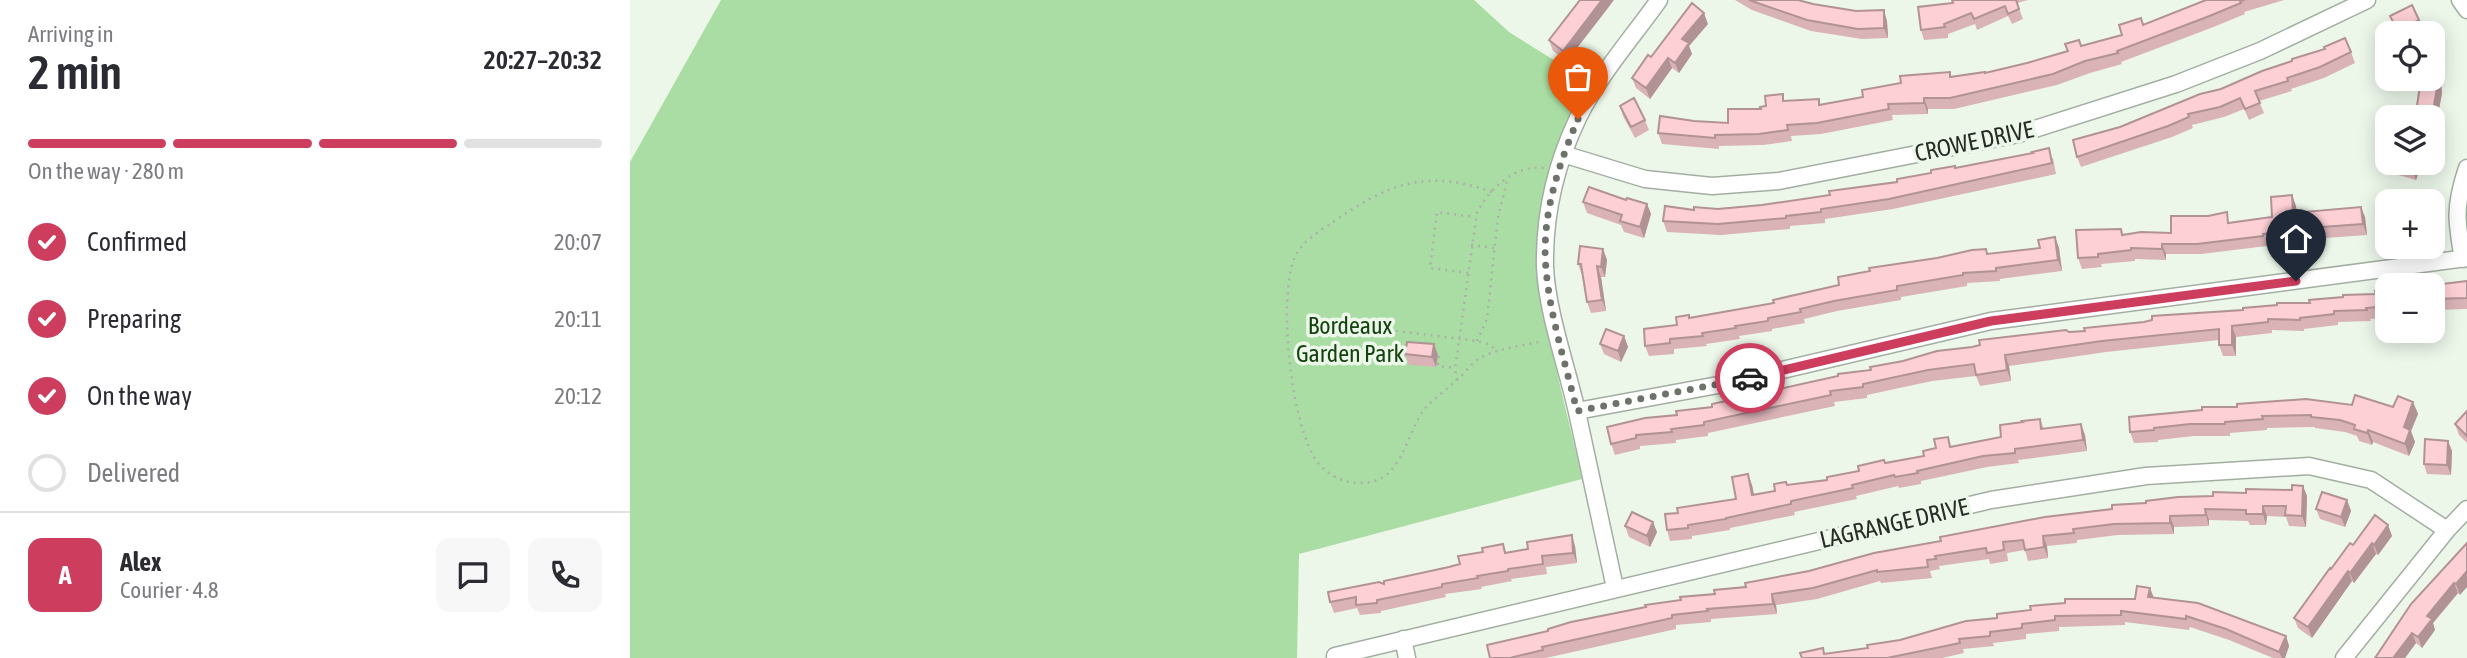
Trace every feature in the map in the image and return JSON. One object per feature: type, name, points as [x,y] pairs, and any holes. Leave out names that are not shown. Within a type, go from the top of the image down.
[{"type":"street","points":[[1615,588],[1545,268],[1548,214],[1563,154],[1591,93],[1659,0]]},
{"type":"street","name":"CROWE DRIVE","points":[[1563,154],[1645,179],[1712,186],[1779,181],[2032,130],[2188,79],[2260,51],[2367,0]]},
{"type":"street","points":[[2460,0],[2467,10]]},
{"type":"street","points":[[1577,411],[1718,385],[1991,321],[2465,258],[2456,219],[2459,194],[2467,168]]},
{"type":"street","name":"LAGRANGE DRIVE","points":[[1335,656],[1992,500],[2146,476],[2309,466],[2371,480],[2447,530]]},
{"type":"street","points":[[2344,658],[2467,509]]},
{"type":"street","points":[[1403,639],[1407,658]]},
{"type":"path","points":[[1457,380],[1455,368],[1471,245],[1475,217],[1481,204],[1508,177],[1533,167],[1558,171]]},
{"type":"path","points":[[1476,341],[1487,319],[1498,217],[1508,177]]},
{"type":"path","points":[[1492,192],[1440,180],[1413,182],[1392,188],[1347,213],[1314,236],[1297,253],[1292,264],[1287,312],[1289,359],[1293,385],[1311,449],[1325,470],[1344,481],[1358,484],[1383,477],[1400,460],[1426,408],[1476,361],[1498,352],[1560,338]]},
{"type":"path","points":[[1468,273],[1430,268],[1437,212],[1475,217]]},
{"type":"path","points":[[1471,245],[1494,248]]},
{"type":"path","points":[[1389,330],[1476,341],[1488,344],[1498,352]]},
{"type":"path","points":[[1439,356],[1438,366],[1455,368]]},
{"type":"green space","name":"Bordeaux Garden Park","points":[[721,0],[1474,0],[1509,32],[1589,82],[1562,132],[1547,182],[1540,230],[1541,278],[1548,326],[1582,479],[1299,554],[1297,658],[630,658],[630,162]]},
{"type":"building","points":[[1580,0],[1602,0],[1563,51],[1549,40]]},
{"type":"building","points":[[1749,0],[1798,0],[1856,11],[1884,10],[1884,28],[1858,29],[1807,20]]},
{"type":"building","points":[[1952,0],[2016,0],[2019,9],[2008,14],[2005,6],[1974,19],[1971,13],[1944,24],[1945,27],[1921,30],[1918,7],[1953,3]]},
{"type":"building","points":[[2206,0],[2245,0],[2117,51],[2118,53],[2085,61],[2053,74],[1950,98],[1924,98],[1924,103],[1888,104],[1889,109],[1817,123],[1787,125],[1788,130],[1759,134],[1715,135],[1715,138],[1658,133],[1660,116],[1728,123],[1728,109],[1761,109],[1760,107],[1766,106],[1765,96],[1783,94],[1783,101],[1819,99],[1819,105],[1863,97],[1862,90],[1901,83],[1900,76],[1950,72],[1950,77],[1985,73],[2027,63],[2068,51],[2065,44],[2079,40],[2081,46],[2122,35],[2119,25],[2141,18],[2143,25]]},
{"type":"building","points":[[1692,3],[1704,13],[1682,39],[1689,43],[1675,63],[1668,58],[1646,88],[1632,78]]},
{"type":"building","points":[[2412,5],[2419,20],[2393,21],[2390,16]]},
{"type":"building","points":[[2345,38],[2351,52],[2320,67],[2287,78],[2288,81],[2255,91],[2260,103],[2245,109],[2240,98],[2220,107],[2188,114],[2189,117],[2168,126],[2077,157],[2073,140],[2120,127],[2200,94],[2221,89],[2292,59],[2325,49],[2324,47]]},
{"type":"building","points":[[2419,91],[2437,91],[2434,105],[2417,105]]},
{"type":"building","points":[[1634,98],[1645,120],[1631,127],[1620,106]]},
{"type":"building","points":[[2049,148],[2052,163],[1889,199],[1821,209],[1821,212],[1718,224],[1663,221],[1665,206],[1694,210],[1694,207],[1718,209],[1830,195],[1829,191],[1897,182],[1897,179],[1931,173],[1931,170],[1955,168]]},
{"type":"building","points":[[1589,187],[1647,204],[1640,227],[1620,221],[1622,215],[1583,202]]},
{"type":"building","points":[[2292,195],[2293,213],[2361,207],[2363,224],[2294,229],[2294,232],[2197,244],[2162,244],[2162,249],[2131,248],[2098,254],[2098,257],[2078,258],[2076,230],[2121,229],[2122,235],[2141,232],[2171,233],[2171,216],[2208,216],[2227,212],[2228,223],[2272,217],[2271,197]]},
{"type":"building","points":[[2055,237],[2058,260],[1996,268],[1996,271],[1963,273],[1897,286],[1897,290],[1800,309],[1801,312],[1768,318],[1768,321],[1645,346],[1644,329],[1677,325],[1676,317],[1689,315],[1689,318],[1774,303],[1773,300],[1839,285],[1838,277],[1870,271],[1869,268],[1972,250],[1986,249],[1987,254],[2040,248],[2038,240]]},
{"type":"building","points":[[1580,246],[1603,249],[1601,267],[1597,266],[1602,300],[1587,302],[1581,264],[1578,264]]},
{"type":"building","points":[[2467,281],[2467,298],[2445,299],[2445,284]]},
{"type":"building","points":[[2375,294],[2375,307],[2334,311],[2334,314],[2300,320],[2268,319],[2268,322],[2232,326],[2232,345],[2219,345],[2219,329],[2102,341],[2005,355],[2007,370],[1976,375],[1974,364],[1928,370],[1863,384],[1863,387],[1830,391],[1831,395],[1704,422],[1704,425],[1671,429],[1672,432],[1636,435],[1636,438],[1611,444],[1607,427],[1645,418],[1677,415],[1676,411],[1712,407],[1712,404],[1838,374],[1871,370],[1870,367],[1937,351],[1972,347],[1980,345],[1979,340],[2066,330],[2085,331],[2084,328],[2144,322],[2152,320],[2152,316],[2243,310],[2277,303],[2310,303],[2309,300]]},
{"type":"building","points":[[1606,329],[1624,336],[1618,351],[1600,344]]},
{"type":"building","points":[[1407,342],[1434,344],[1432,357],[1405,354]]},
{"type":"building","points":[[2355,395],[2393,407],[2398,396],[2413,402],[2404,427],[2410,430],[2405,444],[2368,430],[2367,433],[2354,429],[2355,425],[2340,420],[2311,415],[2262,416],[2263,419],[2225,424],[2190,424],[2130,432],[2129,417],[2202,410],[2202,407],[2237,407],[2237,404],[2306,399],[2352,405]]},
{"type":"building","points":[[2467,411],[2467,436],[2455,424]]},
{"type":"building","points":[[2040,419],[2041,429],[2081,424],[2083,440],[2015,449],[2015,453],[1983,456],[1917,471],[1918,473],[1894,475],[1852,485],[1853,488],[1791,501],[1791,504],[1688,525],[1688,528],[1667,530],[1665,514],[1678,513],[1677,508],[1736,499],[1732,477],[1748,474],[1752,495],[1775,491],[1774,484],[1827,480],[1827,477],[1859,471],[1858,466],[1924,456],[1923,451],[1936,448],[1934,439],[1948,437],[1950,447],[2001,437],[2000,425]]},
{"type":"building","points":[[2425,439],[2448,441],[2447,465],[2424,464]]},
{"type":"building","points":[[2292,485],[2303,486],[2302,516],[2285,515],[2286,506],[2263,506],[2263,514],[2246,514],[2246,510],[2205,509],[2206,515],[2170,516],[2170,523],[2114,524],[2073,529],[2074,533],[2043,536],[2044,547],[2025,550],[2023,540],[2003,542],[2004,550],[1987,553],[1986,548],[1935,556],[1936,559],[1927,560],[1928,567],[1877,570],[1813,588],[1772,594],[1773,604],[1707,609],[1708,611],[1672,615],[1672,618],[1542,647],[1543,650],[1514,658],[1490,658],[1487,645],[1548,631],[1571,622],[1646,607],[1645,605],[1681,600],[1680,597],[1715,594],[1714,590],[1746,587],[1745,583],[1809,571],[1874,553],[1941,541],[1940,537],[2045,517],[2112,509],[2112,505],[2146,503],[2178,497],[2213,496],[2213,492],[2246,493],[2246,489],[2292,490]]},
{"type":"building","points":[[2322,492],[2347,500],[2341,517],[2316,509]]},
{"type":"building","points":[[1632,512],[1653,522],[1647,536],[1625,526]]},
{"type":"building","points":[[2375,515],[2388,525],[2374,545],[2372,543],[2350,573],[2348,571],[2308,627],[2294,618],[2330,568],[2350,543],[2353,545]]},
{"type":"building","points":[[1572,535],[1573,553],[1542,556],[1543,564],[1442,584],[1442,587],[1377,600],[1377,603],[1356,605],[1356,597],[1330,602],[1328,592],[1379,582],[1384,584],[1384,581],[1460,564],[1458,556],[1483,552],[1482,548],[1503,544],[1505,553],[1528,549],[1527,542]]},
{"type":"building","points":[[2467,543],[2467,571],[2427,616],[2432,619],[2418,637],[2412,633],[2393,658],[2375,658],[2411,604]]},
{"type":"building","points":[[2137,586],[2150,588],[2148,597],[2198,603],[2286,636],[2279,652],[2226,629],[2186,616],[2186,619],[2121,611],[2121,615],[2055,616],[2055,620],[2022,624],[2022,628],[1990,632],[1990,636],[1959,639],[1960,643],[1887,658],[1802,658],[1800,653],[1823,648],[1824,654],[1868,648],[1867,645],[1900,640],[1966,621],[1997,618],[1997,614],[2031,610],[2030,606],[2065,603],[2065,599],[2135,599]]},
{"type":"way so far","points":[[1578,119],[1563,154],[1553,190],[1548,214],[1545,268],[1577,411],[1750,378]]},
{"type":"route","points":[[1750,378],[1991,321],[2296,281]]}]
